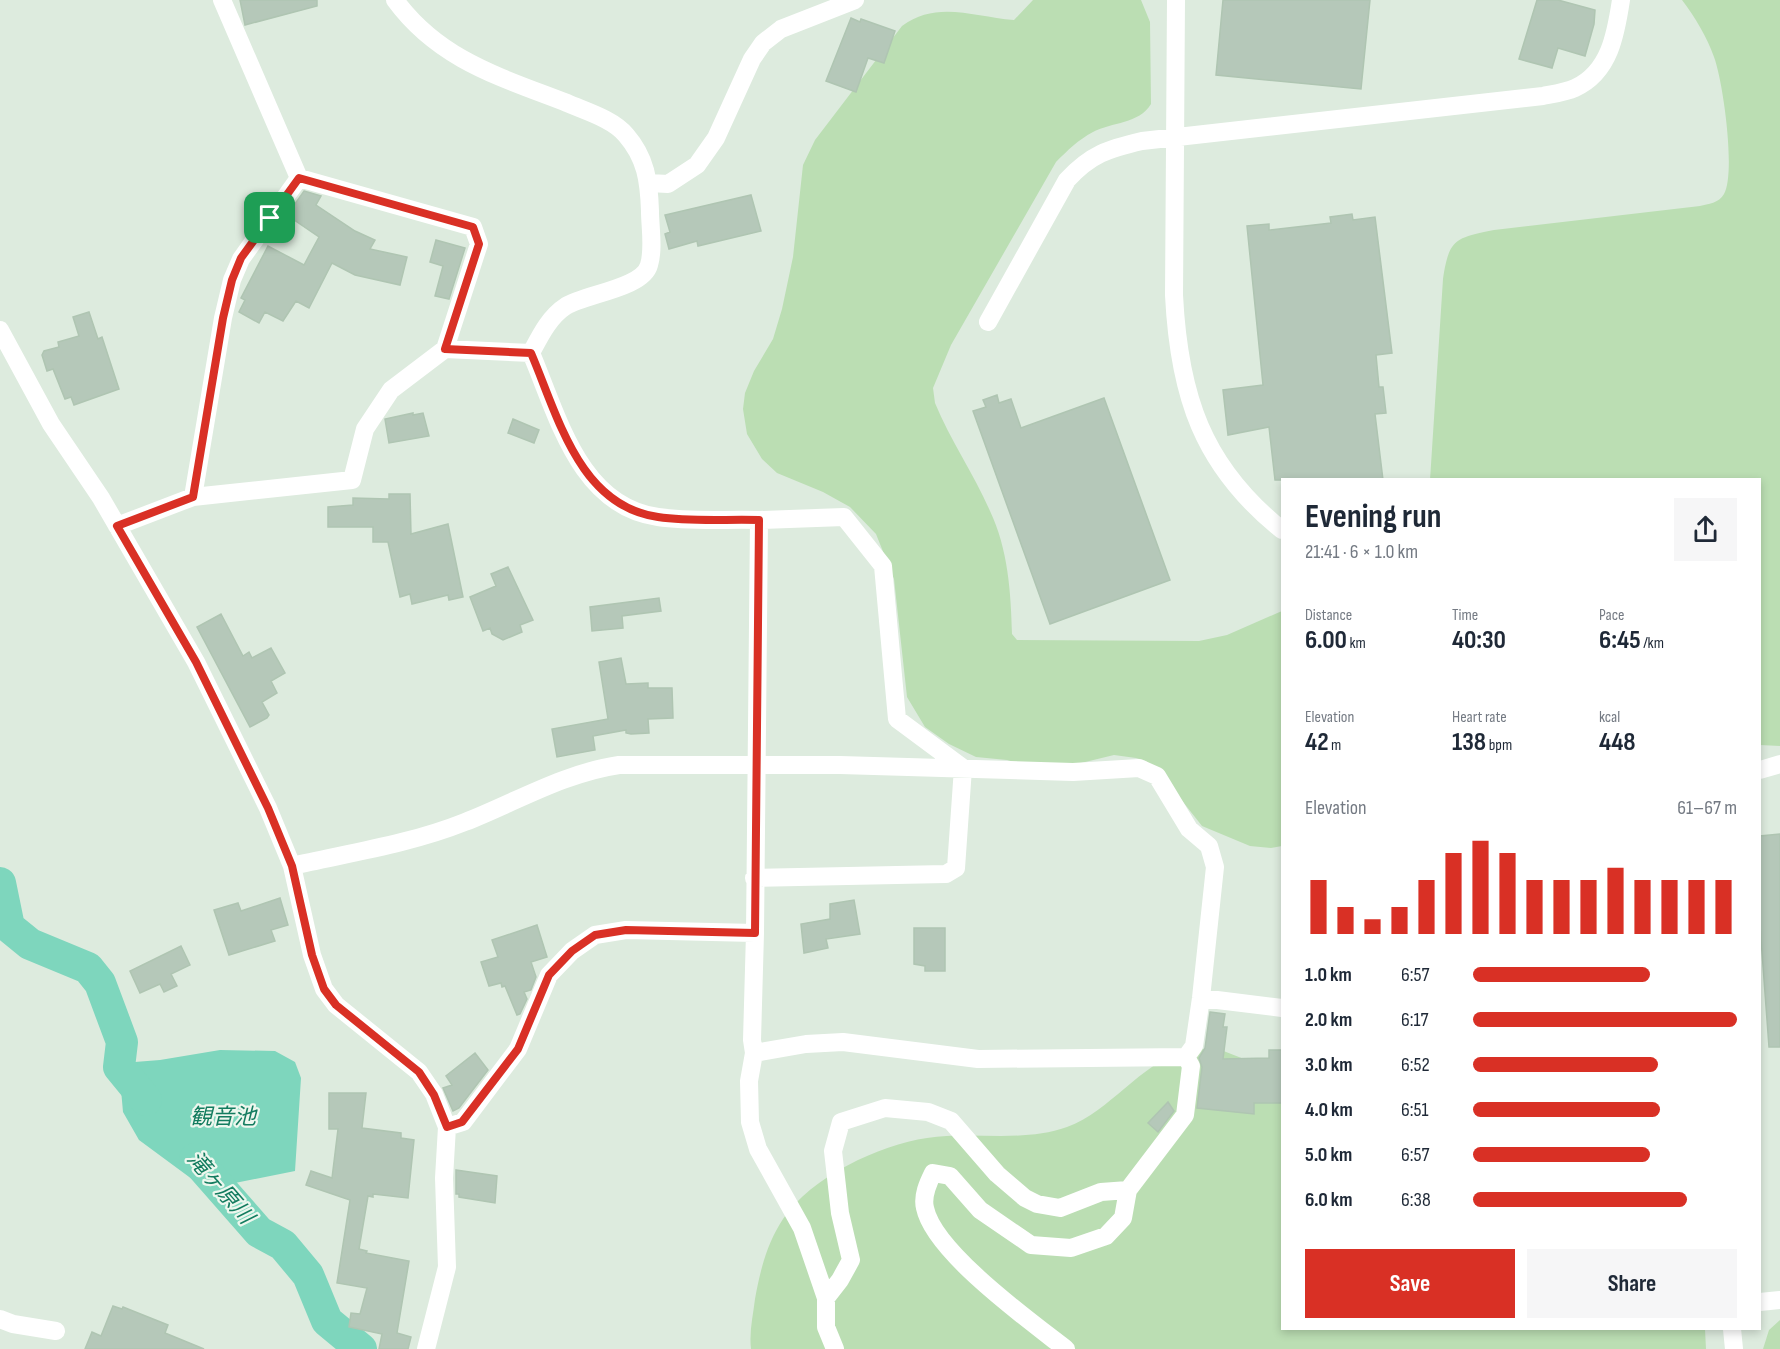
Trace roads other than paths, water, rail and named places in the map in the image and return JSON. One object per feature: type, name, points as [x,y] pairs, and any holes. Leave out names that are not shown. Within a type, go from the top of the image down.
[{"type":"street","points":[[222,0],[299,178]]},
{"type":"street","points":[[395,0],[411,21],[439,46],[473,66],[599,117],[625,133],[644,161],[649,183],[649,266],[640,279],[566,307],[545,326],[531,353]]},
{"type":"street","points":[[649,183],[668,184],[697,165],[716,138],[752,59],[763,43],[781,28],[855,0]]},
{"type":"street","points":[[1176,0],[1177,138],[1174,295],[1176,335],[1183,379],[1196,417],[1213,454],[1235,486],[1281,529]]},
{"type":"street","points":[[988,322],[1067,180],[1084,161],[1105,150],[1142,141],[1543,96],[1575,88],[1595,74],[1608,55],[1617,31],[1621,0]]},
{"type":"street","points":[[117,526],[193,497],[352,480],[365,429],[391,390],[445,349],[479,244],[473,227],[299,178]]},
{"type":"street","points":[[193,497],[223,318],[232,280],[241,258],[299,178]]},
{"type":"street","points":[[0,330],[51,424],[117,526],[196,662],[268,808],[292,866],[312,955],[324,989],[336,1005],[419,1072],[434,1095],[447,1127],[444,1178],[447,1267],[426,1349]]},
{"type":"street","points":[[445,349],[531,353]]},
{"type":"street","points":[[531,353],[583,470],[609,498],[632,510],[658,517],[759,520],[844,517],[883,566],[897,718],[963,768]]},
{"type":"street","points":[[759,520],[752,1040],[754,1053],[748,1081],[750,1122],[758,1149],[802,1228],[826,1298],[826,1327],[835,1349]]},
{"type":"street","points":[[1761,770],[1780,764]]},
{"type":"street","points":[[292,866],[463,823],[590,769],[619,765],[963,768],[1073,772],[1139,768],[1157,776],[1189,829],[1209,846],[1215,867],[1202,999],[1194,1046],[1186,1057]]},
{"type":"street","points":[[754,878],[946,874],[956,868],[963,768]]},
{"type":"street","points":[[447,1127],[462,1122],[518,1049],[549,975],[572,951],[595,935],[626,930],[755,933]]},
{"type":"street","points":[[1202,999],[1281,1008]]},
{"type":"street","points":[[754,1053],[806,1044],[843,1042],[978,1059],[1186,1057]]},
{"type":"street","points":[[1066,1349],[964,1265],[936,1232],[925,1207],[927,1184],[933,1173],[950,1176],[980,1210],[1031,1245],[1071,1248],[1106,1236],[1123,1218],[1128,1190],[1185,1115],[1191,1066],[1186,1057]]},
{"type":"street","points":[[826,1298],[840,1280],[851,1260],[840,1213],[834,1151],[842,1122],[885,1108],[928,1112],[951,1121],[997,1174],[1025,1198],[1037,1204],[1060,1208],[1101,1192],[1128,1190]]},
{"type":"street","points":[[1761,1302],[1780,1300]]},
{"type":"street","points":[[0,1319],[13,1324],[56,1331]]},
{"type":"street","points":[[1732,1330],[1734,1349]]},
{"type":"water","name":"観音池","points":[[220,1050],[275,1051],[295,1062],[301,1078],[295,1171],[225,1185],[219,1199],[139,1140],[123,1112],[119,1067],[122,1063],[160,1060]]},
{"type":"waterway","name":"滝ヶ原川","points":[[0,883],[9,927],[30,944],[88,968],[100,983],[122,1042],[119,1067],[146,1100]]},
{"type":"waterway","name":"滝ヶ原川","points":[[195,1159],[259,1232],[283,1245],[308,1275],[327,1321],[361,1349]]}]
